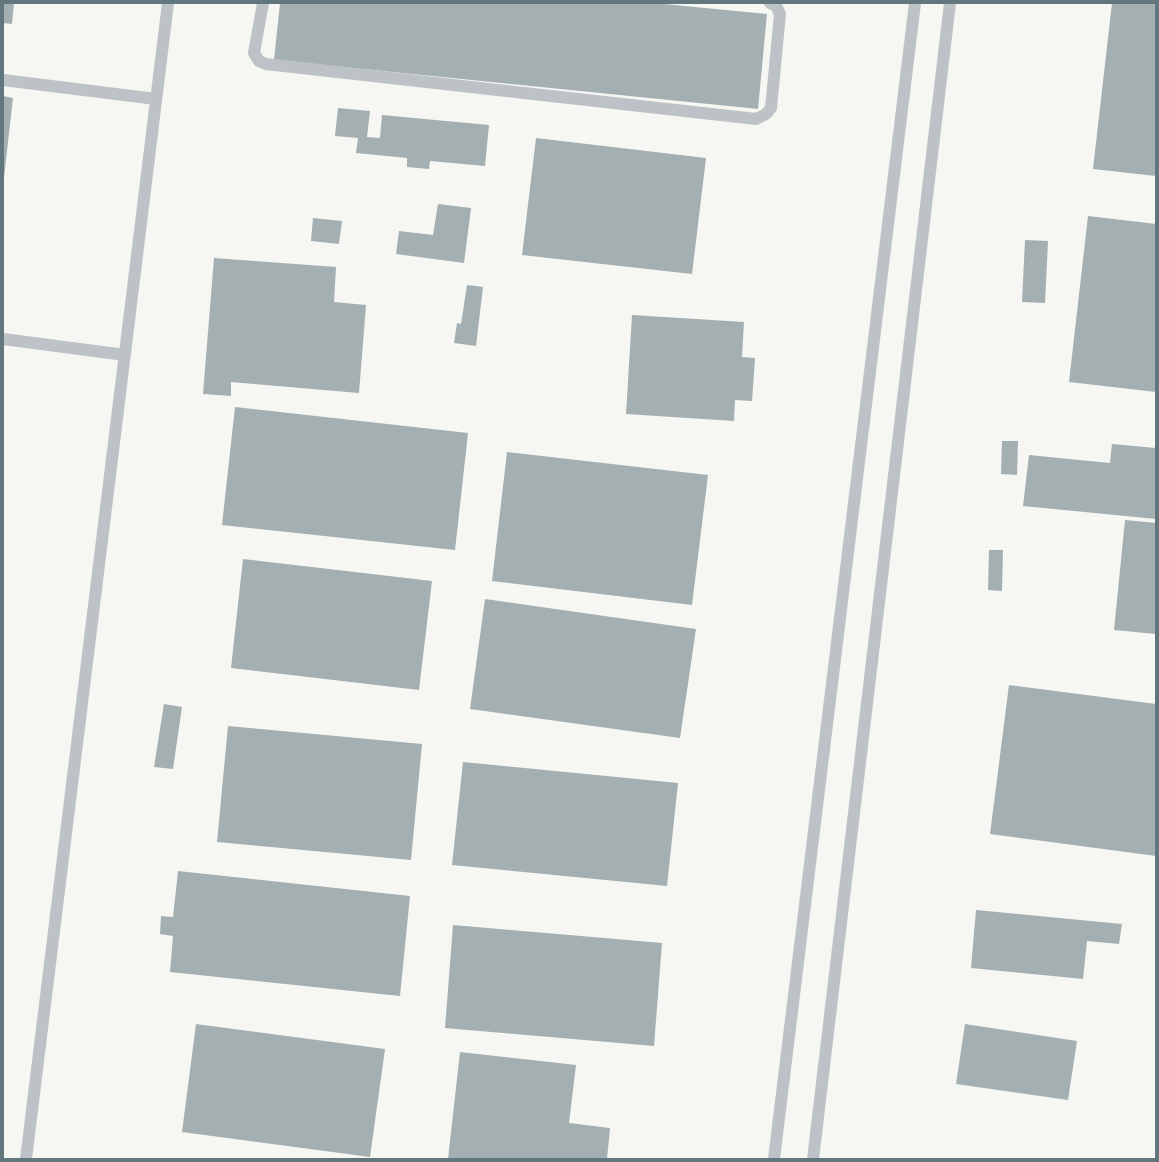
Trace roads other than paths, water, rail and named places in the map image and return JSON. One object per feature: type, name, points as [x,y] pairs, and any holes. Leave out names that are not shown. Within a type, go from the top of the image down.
[{"type":"lane","points":[[26,1159],[168,3]]},
{"type":"lane","points":[[263,3],[254,53],[259,61],[266,64],[756,119],[766,114],[771,108],[780,14],[776,6],[770,3]]},
{"type":"lane","points":[[774,1159],[915,3]]},
{"type":"lane","points":[[813,1159],[950,3]]},
{"type":"lane","points":[[3,80],[156,99]]},
{"type":"lane","points":[[3,340],[125,355]]}]
